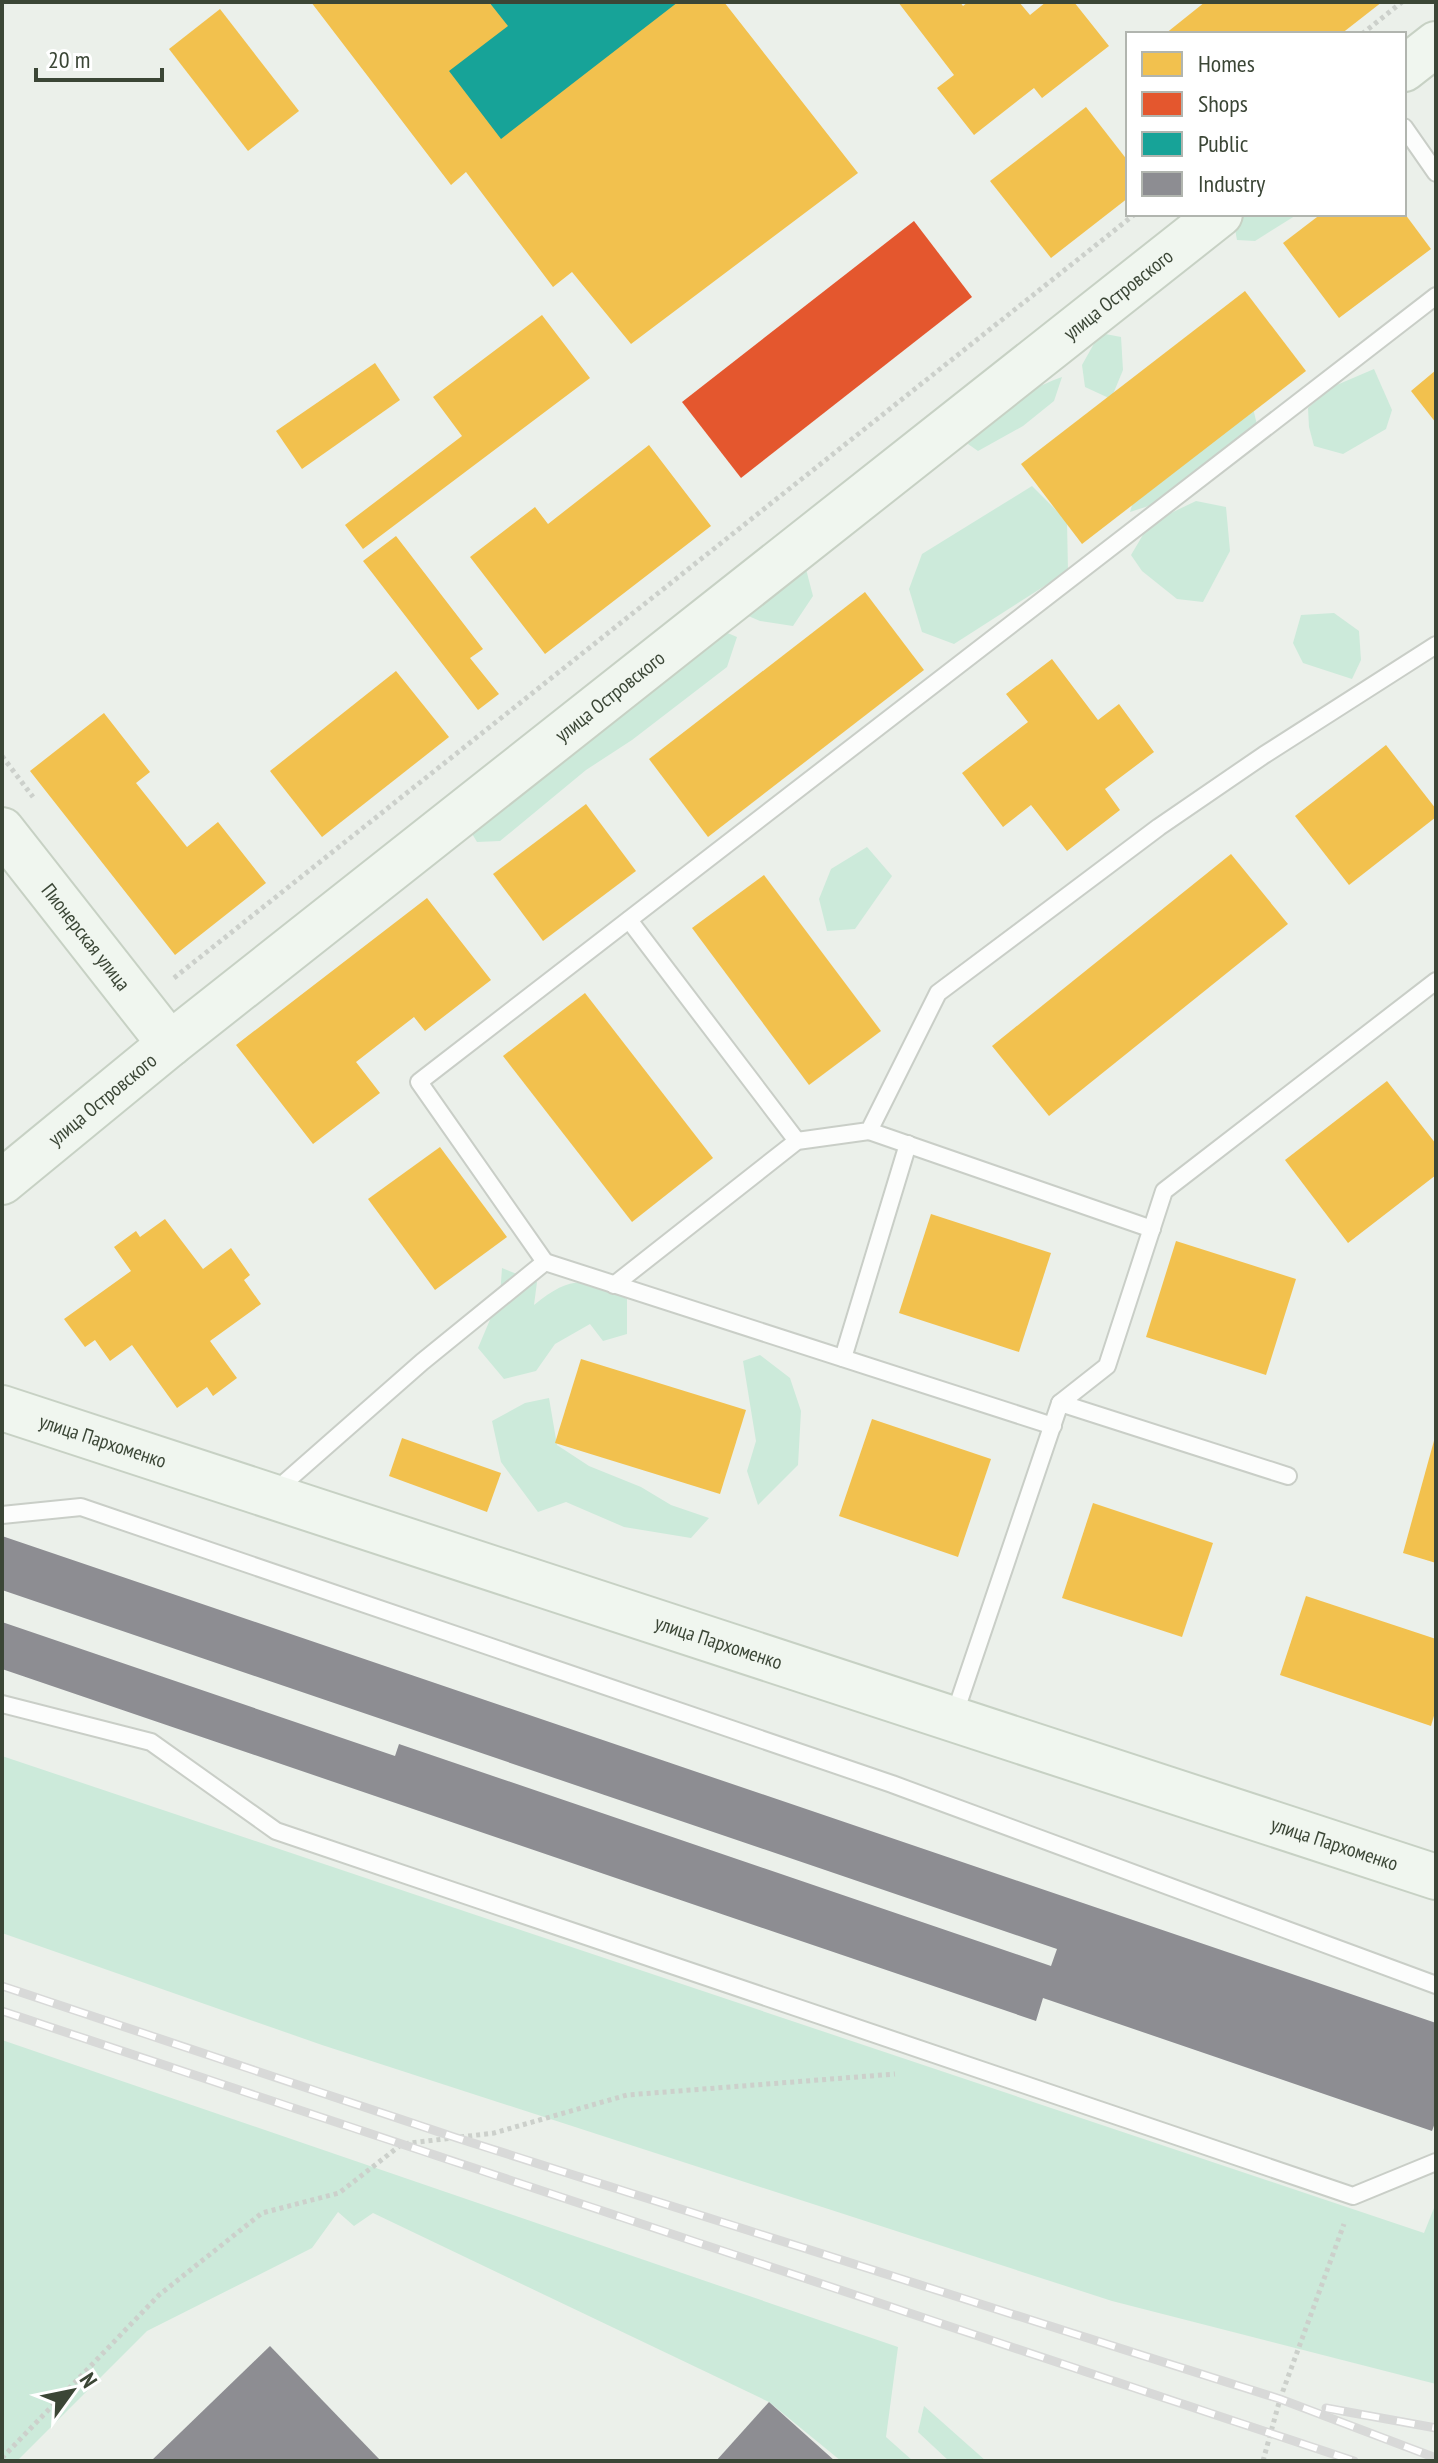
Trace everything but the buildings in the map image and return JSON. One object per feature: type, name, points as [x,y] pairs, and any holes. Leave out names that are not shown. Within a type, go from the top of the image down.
[{"type":"street","points":[[1406,67],[1436,44]]},
{"type":"street","name":"улица Островского","points":[[2,1182],[170,1044],[1217,216]]},
{"type":"street","name":"Пионерская улица","points":[[2,830],[170,1044]]},
{"type":"street","name":"улица Пархоменко","points":[[2,1408],[1436,1877]]},
{"type":"lane","points":[[1406,130],[1436,173]]},
{"type":"lane","points":[[1053,1426],[545,1262],[419,1082],[1436,296]]},
{"type":"lane","points":[[869,1131],[938,993],[1159,827],[1264,755],[1436,645]]},
{"type":"lane","points":[[629,920],[797,1141]]},
{"type":"lane","points":[[953,1719],[1060,1403],[1107,1366],[1164,1191],[1436,981]]},
{"type":"lane","points":[[614,1285],[797,1141],[869,1131],[1152,1229]]},
{"type":"lane","points":[[843,1358],[908,1144]]},
{"type":"lane","points":[[270,1496],[422,1362],[545,1262]]},
{"type":"lane","points":[[1060,1403],[1288,1476]]},
{"type":"lane","points":[[2,1515],[81,1507],[892,1784],[1436,1985]]},
{"type":"lane","points":[[2,1704],[151,1742],[276,1831],[1353,2196],[1436,2162]]},
{"type":"path","points":[[1364,32],[1402,2]]},
{"type":"path","points":[[165,966],[174,978],[1132,216]]},
{"type":"path","points":[[2,756],[40,806]]},
{"type":"path","points":[[2,2458],[159,2295],[262,2213],[339,2193],[402,2144],[494,2133],[627,2095],[900,2074]]},
{"type":"path","points":[[1263,2461],[1280,2399],[1353,2196]]},
{"type":"green space","points":[[1295,216],[1255,241],[1237,240],[1233,218]]},
{"type":"green space","points":[[1100,333],[1121,337],[1123,370],[1111,399],[1085,387],[1082,365]]},
{"type":"green space","points":[[1374,369],[1392,410],[1386,429],[1343,454],[1314,446],[1308,408],[1332,387]]},
{"type":"green space","points":[[1062,377],[1054,401],[1023,426],[978,451],[968,444],[983,423],[1008,403]]},
{"type":"green space","points":[[1253,408],[1258,429],[1173,498],[1130,512],[1136,492]]},
{"type":"green space","points":[[1032,486],[1067,521],[1068,571],[954,644],[922,632],[909,589],[922,554]]},
{"type":"green space","points":[[1196,501],[1226,507],[1230,551],[1203,602],[1177,599],[1142,571],[1131,555],[1150,523]]},
{"type":"green space","points":[[806,569],[813,596],[793,626],[760,621],[746,615]]},
{"type":"green space","points":[[1334,613],[1359,631],[1361,660],[1352,679],[1303,663],[1293,643],[1301,615]]},
{"type":"green space","points":[[718,629],[737,637],[727,667],[632,740],[586,770],[500,841],[477,842],[468,827]]},
{"type":"green space","points":[[867,847],[892,876],[855,929],[827,931],[819,899],[831,869]]},
{"type":"green space","points":[[502,1268],[537,1282],[534,1305],[559,1288],[579,1282],[590,1283],[627,1299],[627,1334],[603,1341],[590,1324],[555,1344],[536,1371],[504,1379],[478,1348],[500,1296]]},
{"type":"green space","points":[[760,1355],[790,1378],[801,1411],[798,1465],[758,1505],[747,1471],[756,1441],[743,1361]]},
{"type":"green space","points":[[549,1398],[557,1445],[589,1466],[641,1487],[671,1505],[709,1518],[691,1538],[624,1527],[566,1502],[538,1512],[501,1462],[492,1421],[525,1403]]},
{"type":"green space","points":[[2,1756],[1424,2233],[1436,2203],[1436,2384],[1112,2301],[322,2045],[2,1933]]},
{"type":"green space","points":[[2,2040],[898,2347],[886,2437],[913,2461],[841,2461],[769,2402],[373,2213],[354,2226],[338,2212],[312,2248],[147,2331],[17,2461],[2,2461]]},
{"type":"green space","points":[[924,2406],[986,2461],[949,2461],[918,2432]]},
{"type":"railway","points":[[2,1986],[457,2138],[1280,2399],[1436,2458]]},
{"type":"railway","points":[[2,2011],[1354,2461]]},
{"type":"railway","points":[[1326,2408],[1436,2428]]}]
